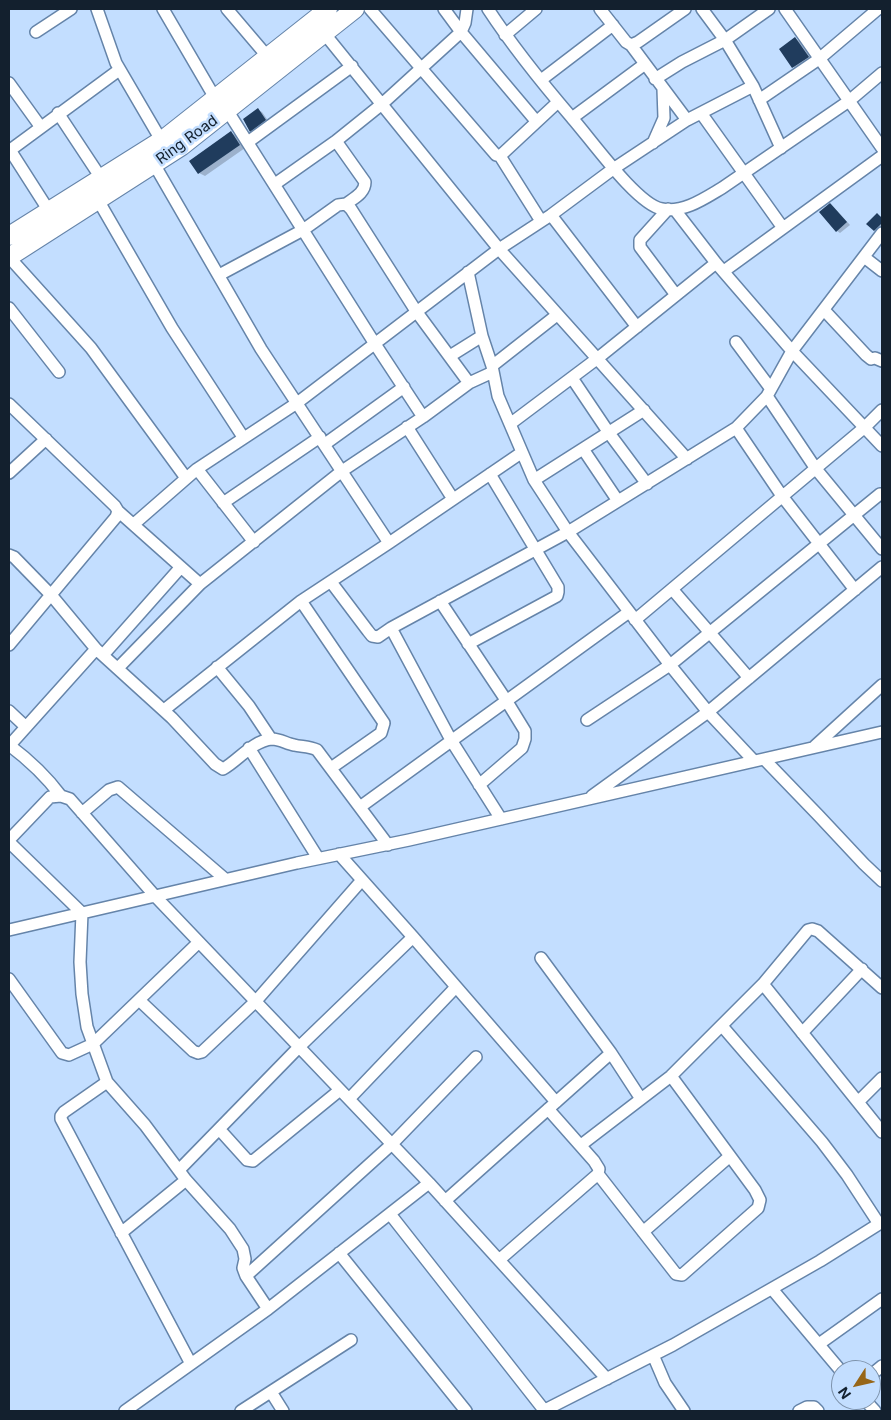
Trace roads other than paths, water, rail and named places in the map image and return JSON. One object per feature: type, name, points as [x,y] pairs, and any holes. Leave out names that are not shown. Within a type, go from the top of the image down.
[{"type":"main road","name":"Ring Road","points":[[9,257],[182,146],[268,56],[328,9]]},
{"type":"main road","name":"Ring Road","points":[[9,236],[221,104],[324,34],[355,9]]},
{"type":"street","points":[[36,32],[71,9]]},
{"type":"street","points":[[97,9],[119,70],[161,140]]},
{"type":"street","points":[[163,9],[221,104],[248,142],[374,344],[423,417]]},
{"type":"street","points":[[227,9],[268,56]]},
{"type":"street","points":[[370,9],[493,153],[500,156],[546,218],[637,327]]},
{"type":"street","points":[[444,9],[536,121]]},
{"type":"street","points":[[275,184],[336,141],[382,104],[461,32],[465,23],[467,9]]},
{"type":"street","points":[[488,9],[505,35],[613,169],[641,197],[661,209],[671,209],[702,200],[849,102],[882,73]]},
{"type":"street","points":[[505,35],[536,9]]},
{"type":"street","points":[[600,9],[626,42],[631,45],[687,120]]},
{"type":"street","points":[[631,45],[685,9]]},
{"type":"street","points":[[702,9],[725,40],[753,86],[781,148]]},
{"type":"street","points":[[656,79],[682,62],[725,40],[769,9]]},
{"type":"street","points":[[785,9],[882,148]]},
{"type":"street","points":[[759,100],[819,59],[878,9]]},
{"type":"street","points":[[541,80],[613,25]]},
{"type":"street","points":[[324,34],[352,66],[499,249],[687,459]]},
{"type":"street","points":[[572,118],[645,64]]},
{"type":"street","points":[[248,142],[352,66]]},
{"type":"street","points":[[49,211],[9,150],[119,70]]},
{"type":"street","points":[[9,83],[40,126]]},
{"type":"street","points":[[134,524],[197,469],[297,403],[499,249],[687,120],[753,86]]},
{"type":"street","points":[[653,143],[664,118],[663,89]]},
{"type":"street","points":[[500,156],[558,102]]},
{"type":"street","points":[[58,113],[101,178]]},
{"type":"street","points":[[701,113],[783,228]]},
{"type":"street","points":[[219,275],[303,230],[338,205],[346,204],[362,192],[365,182],[336,141]]},
{"type":"street","points":[[510,424],[598,358],[676,295],[783,228],[882,156]]},
{"type":"street","points":[[154,164],[262,350],[389,543]]},
{"type":"street","points":[[98,200],[172,328],[243,437]]},
{"type":"street","points":[[346,204],[416,311],[469,384]]},
{"type":"street","points":[[671,209],[792,351],[882,446]]},
{"type":"street","points":[[671,209],[640,240],[640,248],[676,295]]},
{"type":"street","points":[[331,582],[372,636],[378,636],[568,532],[736,428],[769,393],[792,351],[882,232]]},
{"type":"street","points":[[9,257],[91,348],[186,478]]},
{"type":"street","points":[[864,257],[882,271]]},
{"type":"street","points":[[468,272],[498,396],[534,480],[568,532],[708,712],[880,874]]},
{"type":"street","points":[[9,308],[59,372]]},
{"type":"street","points":[[824,310],[871,359],[876,358],[882,361]]},
{"type":"street","points":[[118,668],[200,584],[342,471],[493,369],[557,315]]},
{"type":"street","points":[[450,356],[482,336]]},
{"type":"street","points":[[736,342],[816,469],[882,550]]},
{"type":"street","points":[[572,378],[647,484]]},
{"type":"street","points":[[223,503],[404,388]]},
{"type":"street","points":[[9,404],[118,511],[200,584]]},
{"type":"street","points":[[534,480],[644,410]]},
{"type":"street","points":[[360,807],[506,700],[672,589],[816,469],[882,410]]},
{"type":"street","points":[[407,427],[454,499]]},
{"type":"street","points":[[736,428],[782,496],[855,590]]},
{"type":"street","points":[[9,473],[46,439]]},
{"type":"street","points":[[583,449],[618,502]]},
{"type":"street","points":[[164,710],[300,601],[521,453]]},
{"type":"street","points":[[197,469],[254,542]]},
{"type":"street","points":[[468,644],[557,596],[558,587],[490,474]]},
{"type":"street","points":[[587,720],[670,665],[880,494]]},
{"type":"street","points":[[9,645],[52,596],[116,517],[118,511]]},
{"type":"street","points":[[9,555],[14,557],[52,596],[99,652],[164,710],[215,764],[222,769],[234,763],[249,748],[271,739],[317,750],[388,845]]},
{"type":"street","points":[[61,796],[47,778],[27,759],[9,746],[181,566]]},
{"type":"street","points":[[587,800],[708,712],[882,567]]},
{"type":"street","points":[[672,589],[749,678]]},
{"type":"street","points":[[300,601],[384,723],[381,733],[331,768]]},
{"type":"street","points":[[440,601],[525,731],[522,748],[479,785]]},
{"type":"street","points":[[391,628],[451,740],[501,820]]},
{"type":"street","points":[[217,667],[249,706],[271,739]]},
{"type":"street","points":[[814,748],[882,685]]},
{"type":"street","points":[[9,711],[26,727]]},
{"type":"street","points":[[9,930],[318,858],[388,845],[501,820],[882,732]]},
{"type":"street","points":[[249,748],[318,858]]},
{"type":"street","points":[[82,813],[109,790],[118,787],[225,880]]},
{"type":"street","points":[[268,1309],[246,1276],[243,1268],[245,1259],[243,1249],[230,1229],[186,1180],[146,1125],[107,1082],[93,1044],[82,994],[80,962],[82,913],[9,841],[50,797],[61,796],[70,799],[155,896],[429,1183],[607,1379]]},
{"type":"street","points":[[339,854],[456,987],[552,1105],[594,1161],[599,1169],[598,1174],[676,1274],[682,1276],[758,1208],[760,1200],[756,1190],[671,1076]]},
{"type":"street","points":[[139,1000],[192,1051],[202,1052],[256,1002],[362,880]]},
{"type":"street","points":[[581,1145],[671,1076],[762,984],[808,930],[818,931],[882,988]]},
{"type":"street","points":[[179,1170],[299,1047],[413,937]]},
{"type":"street","points":[[9,979],[65,1055],[69,1056],[93,1044],[199,942]]},
{"type":"street","points":[[541,958],[611,1053],[641,1099]]},
{"type":"street","points":[[802,1033],[862,969]]},
{"type":"street","points":[[762,984],[882,1132]]},
{"type":"street","points":[[349,1099],[456,987]]},
{"type":"street","points":[[390,1214],[544,1411],[653,1356],[772,1289],[880,1223],[822,1142],[722,1026]]},
{"type":"street","points":[[445,1201],[611,1053]]},
{"type":"street","points":[[246,1276],[392,1144],[476,1057]]},
{"type":"street","points":[[858,1102],[882,1078]]},
{"type":"street","points":[[107,1082],[64,1112],[61,1120],[190,1364]]},
{"type":"street","points":[[219,1130],[248,1160],[253,1161],[340,1090]]},
{"type":"street","points":[[643,1232],[730,1156]]},
{"type":"street","points":[[499,1260],[598,1174]]},
{"type":"street","points":[[121,1233],[186,1180]]},
{"type":"street","points":[[125,1411],[268,1309],[429,1183]]},
{"type":"street","points":[[339,1253],[466,1411]]},
{"type":"street","points":[[772,1289],[833,1360]]},
{"type":"street","points":[[819,1344],[882,1299]]},
{"type":"street","points":[[241,1411],[351,1340]]},
{"type":"street","points":[[653,1356],[665,1383],[684,1411]]},
{"type":"street","points":[[271,1392],[283,1411]]},
{"type":"street","points":[[799,1411],[807,1407],[814,1407],[818,1411]]}]
